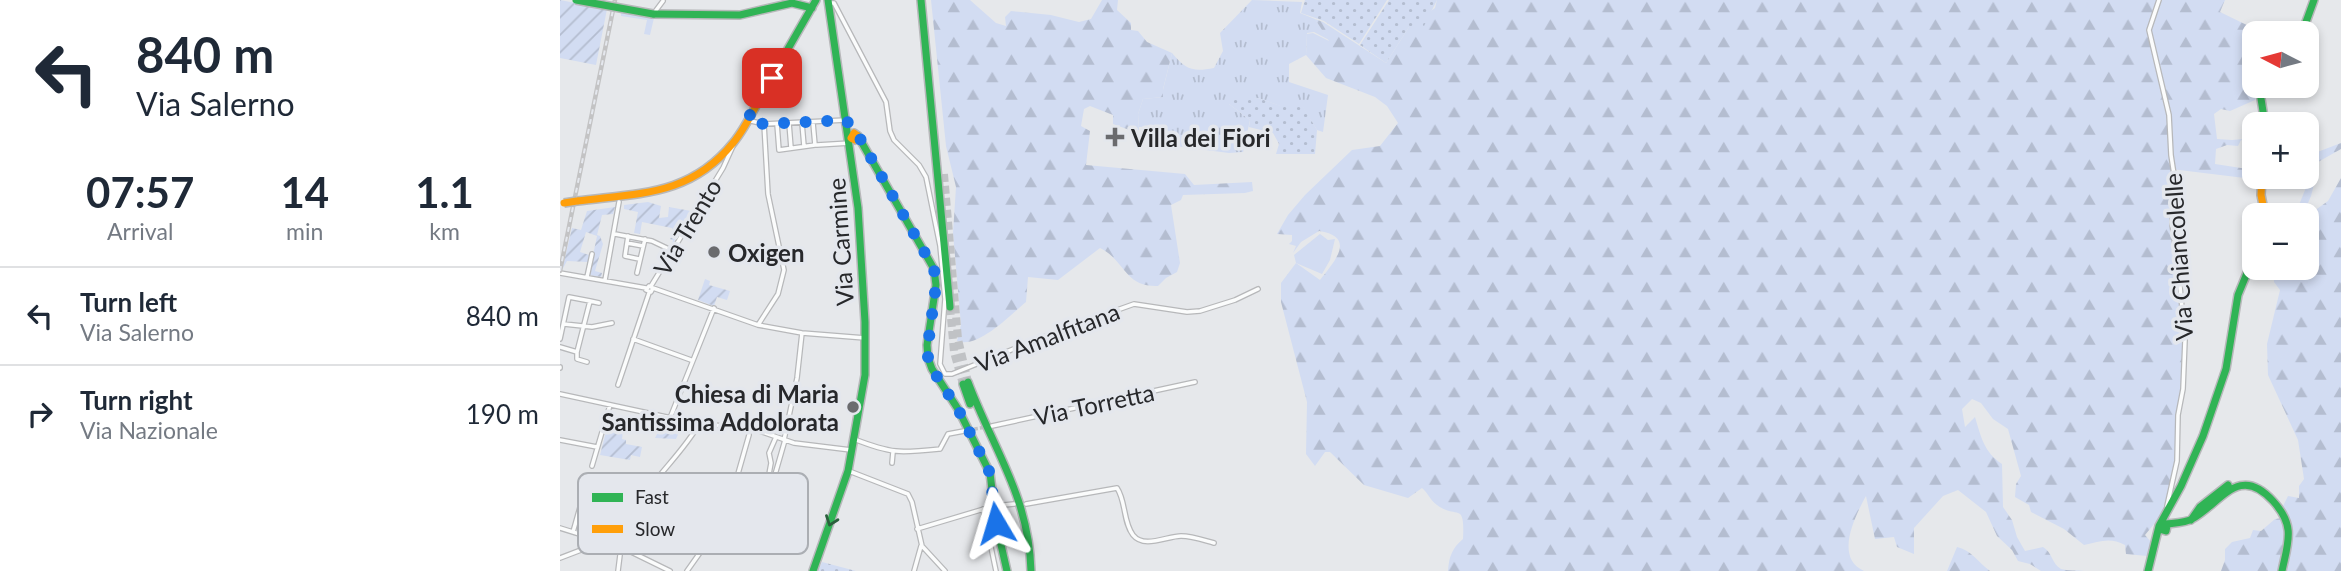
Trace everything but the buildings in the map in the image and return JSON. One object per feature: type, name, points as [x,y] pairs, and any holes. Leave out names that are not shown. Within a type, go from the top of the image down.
[{"type":"main road","points":[[576,0],[657,14],[740,15],[792,3],[821,2]]},
{"type":"main road","points":[[923,0],[944,174]]},
{"type":"main road","points":[[923,0],[950,307]]},
{"type":"main road","points":[[2306,21],[2314,0]]},
{"type":"main road","points":[[562,203],[667,189],[699,175],[720,159],[735,141],[794,38],[821,2]]},
{"type":"main road","name":"Via Carmine","points":[[813,571],[848,471],[865,375],[853,139],[846,120],[835,49],[821,2]]},
{"type":"main road","points":[[853,139],[869,155],[934,269],[936,285],[928,358],[990,473],[1007,571]]},
{"type":"main road","points":[[2148,571],[2155,541],[2203,436],[2226,369],[2238,295],[2244,280]]},
{"type":"main road","points":[[966,383],[1019,494],[1029,528],[1029,571]]},
{"type":"main road","points":[[2191,520],[2200,507],[2228,485]]},
{"type":"main road","points":[[2164,524],[2191,520],[2235,486],[2249,485],[2258,488],[2283,515],[2289,529],[2290,541],[2282,571]]},
{"type":"street","name":"Via Chiancolelle","points":[[2159,0],[2149,30],[2169,115],[2175,181],[2172,224],[2177,249],[2185,340],[2177,461],[2164,524]]},
{"type":"street","points":[[657,14],[664,1]]},
{"type":"street","points":[[657,14],[664,1]]},
{"type":"street","name":"Via Amalfitana","points":[[821,2],[834,3],[886,102],[894,140],[919,165],[926,177],[940,246],[945,299],[940,364],[944,373],[953,374],[1053,333],[1134,304],[1187,312],[1200,311],[1236,300],[1258,289]]},
{"type":"street","points":[[747,120],[764,124],[846,120]]},
{"type":"street","points":[[813,122],[816,145]]},
{"type":"street","points":[[789,123],[791,148]]},
{"type":"street","points":[[802,123],[804,146]]},
{"type":"street","points":[[758,326],[778,294],[784,270],[768,194],[764,124]]},
{"type":"street","points":[[777,124],[779,150],[853,139]]},
{"type":"street","name":"Via Trento","points":[[618,385],[650,289],[723,168],[735,141]]},
{"type":"street","name":"Via Trento","points":[[720,159],[723,160],[723,168]]},
{"type":"street","points":[[605,280],[620,202]]},
{"type":"street","points":[[615,234],[645,239],[673,251]]},
{"type":"street","points":[[628,236],[625,256],[639,259]]},
{"type":"street","points":[[637,273],[645,239]]},
{"type":"street","points":[[628,243],[643,246]]},
{"type":"street","points":[[587,277],[592,254]]},
{"type":"street","points":[[560,273],[650,289],[714,308],[758,326],[865,338]]},
{"type":"street","points":[[560,339],[569,297],[598,303]]},
{"type":"street","points":[[587,362],[577,359],[577,352],[590,301]]},
{"type":"street","points":[[670,418],[714,308]]},
{"type":"street","points":[[564,324],[585,326],[612,323]]},
{"type":"street","points":[[775,473],[785,440],[797,378],[802,333]]},
{"type":"street","points":[[633,339],[691,360]]},
{"type":"street","points":[[560,347],[577,352]]},
{"type":"street","name":"Via Torretta","points":[[992,426],[1195,382]]},
{"type":"street","points":[[560,394],[699,424],[737,426],[785,440],[851,450]]},
{"type":"street","points":[[592,466],[610,404]]},
{"type":"street","points":[[661,473],[686,446],[699,424]]},
{"type":"street","points":[[854,439],[893,452],[907,452],[940,449],[948,434],[964,431]]},
{"type":"street","points":[[738,473],[749,435]]},
{"type":"street","points":[[769,473],[769,453],[776,437]]},
{"type":"street","points":[[560,440],[597,447]]},
{"type":"street","points":[[892,463],[893,452]]},
{"type":"street","points":[[848,471],[908,494],[922,546],[945,571]]},
{"type":"street","points":[[1026,504],[1117,488],[1132,535],[1138,539],[1147,542],[1185,536],[1214,542]]},
{"type":"street","points":[[917,529],[994,506],[1014,505]]},
{"type":"street","points":[[983,509],[996,571]]},
{"type":"street","points":[[573,532],[578,514]]},
{"type":"street","points":[[560,528],[578,534]]},
{"type":"street","points":[[914,571],[922,546]]},
{"type":"street","points":[[560,558],[578,551]]},
{"type":"street","points":[[635,554],[670,571]]},
{"type":"street","points":[[687,571],[699,554]]},
{"type":"green space","points":[[560,0],[607,9],[596,65],[560,58]]},
{"type":"green space","points":[[931,0],[970,0],[996,23],[1006,26],[1005,17],[1011,11],[1051,15],[1079,22],[1091,19],[1102,0],[1118,0],[1117,10],[1131,23],[1131,30],[1138,31],[1147,42],[1172,53],[1163,97],[1143,99],[1138,114],[1139,130],[1135,132],[1113,124],[1113,115],[1090,106],[1084,109],[1081,126],[1090,131],[1086,165],[1185,174],[1194,185],[1252,182],[1253,191],[1183,195],[1181,200],[1171,205],[1180,263],[1177,272],[1158,286],[1138,282],[1109,253],[1100,248],[1058,280],[1028,277],[1026,302],[984,336],[965,342],[957,341],[961,325],[953,233],[956,187],[946,146]]},
{"type":"green space","points":[[1252,0],[1302,2],[1300,13],[1315,19],[1329,40],[1314,32],[1307,33],[1306,55],[1289,64],[1289,82],[1328,95],[1323,132],[1317,130],[1302,106],[1280,106],[1258,98],[1229,104],[1250,120],[1243,152],[1229,153],[1153,141],[1156,127],[1139,127],[1138,114],[1143,99],[1163,97],[1172,53],[1190,68],[1214,68],[1223,51],[1220,33]]},
{"type":"green space","points":[[1305,0],[1387,0],[1359,44],[1324,21],[1301,13]]},
{"type":"green space","points":[[1389,0],[1437,0],[1424,26],[1409,27],[1386,63],[1360,45]]},
{"type":"green space","points":[[1437,0],[2225,0],[2220,12],[2242,23],[2242,98],[2255,98],[2230,111],[2221,109],[2214,114],[2217,139],[2242,139],[2238,146],[2227,145],[2216,149],[2215,164],[2242,168],[2242,178],[2171,169],[2171,224],[2177,265],[2184,368],[2171,491],[2164,512],[2145,535],[2151,542],[2147,556],[2126,554],[2125,545],[2115,541],[2105,540],[2084,545],[2064,529],[2031,512],[2029,505],[2015,497],[2016,484],[2021,476],[2008,429],[1993,419],[1981,403],[1972,399],[1962,409],[1965,427],[1975,417],[1987,449],[2002,464],[2003,507],[2012,520],[2025,551],[2043,547],[2061,569],[2084,571],[2041,571],[2018,561],[2012,550],[1997,536],[1986,512],[1958,490],[1943,496],[1914,528],[1914,554],[1897,547],[1894,537],[1875,539],[1866,496],[1853,525],[1849,547],[1850,557],[1855,565],[1864,571],[1448,571],[1452,553],[1463,539],[1461,515],[1437,505],[1422,488],[1408,498],[1364,485],[1330,452],[1325,452],[1315,466],[1306,454],[1307,402],[1281,302],[1281,283],[1296,263],[1320,280],[1336,259],[1340,245],[1331,234],[1319,231],[1301,242],[1293,253],[1296,246],[1289,244],[1292,235],[1277,234],[1288,215],[1305,195],[1352,150],[1380,146],[1398,123],[1387,106],[1375,97],[1326,78],[1306,55],[1307,34],[1313,33],[1329,41],[1315,19],[1386,63],[1409,27],[1435,8]]},
{"type":"green space","points":[[621,12],[654,18],[650,35],[644,34],[647,20],[621,16]]},
{"type":"green space","points":[[1258,98],[1281,106],[1302,105],[1317,130],[1315,154],[1276,154],[1279,144],[1273,133],[1249,127],[1250,120],[1229,104],[1229,100]]},
{"type":"green space","points":[[2341,143],[2341,149],[2319,161],[2319,151]]},
{"type":"green space","points":[[2341,178],[2341,571],[2287,571],[2292,529],[2283,506],[2288,496],[2299,498],[2299,486],[2304,479],[2298,440],[2268,375],[2267,344],[2280,290],[2274,280],[2319,280],[2319,207],[2328,201]]},
{"type":"green space","points":[[2305,189],[2313,189],[2308,203],[2300,203]]},
{"type":"green space","points":[[648,202],[661,206],[659,218],[668,217],[669,207],[691,211],[672,245],[672,228],[642,222],[640,234],[634,233],[638,212],[624,209],[624,205]]},
{"type":"green space","points":[[615,207],[613,214],[602,215],[597,235],[603,244],[595,271],[602,273],[601,277],[589,275],[597,236],[586,232],[580,252],[589,255],[588,262],[567,261],[562,270],[572,228],[581,230],[587,211]]},
{"type":"green space","points":[[1320,234],[1328,240],[1335,239],[1330,260],[1322,274],[1296,263],[1294,255]]},
{"type":"green space","points":[[705,279],[710,281],[709,285],[730,291],[727,300],[717,297],[714,306],[698,300]]},
{"type":"green space","points":[[666,425],[681,428],[676,439],[655,438],[660,428]]},
{"type":"green space","points":[[607,428],[623,431],[622,439],[626,440],[626,444],[642,447],[640,457],[631,455],[630,460],[600,455]]},
{"type":"green space","points":[[2282,518],[2286,537],[2279,571],[2221,571],[2225,549],[2232,542],[2250,538],[2253,530],[2261,531],[2275,519]]},
{"type":"green space","points":[[1957,547],[1970,554],[1990,571],[1947,571]]},
{"type":"green space","points":[[822,562],[856,571],[818,571]]},
{"type":"tunnel","points":[[944,174],[958,339],[968,382]]},
{"type":"tunnel","points":[[950,307],[954,352],[963,384]]},
{"type":"tunnel","points":[[969,430],[986,427]]},
{"type":"railway","points":[[560,271],[615,0]]},
{"type":"traffic: fast","points":[[576,0],[653,14]]},
{"type":"traffic: fast","points":[[769,82],[816,0]]},
{"type":"traffic: fast","points":[[813,571],[848,471],[865,375],[865,322],[858,208],[828,0]]},
{"type":"traffic: fast","points":[[921,0],[950,307]]},
{"type":"traffic: fast","points":[[2306,21],[2314,0]]},
{"type":"traffic: fast","points":[[653,14],[740,15],[792,3],[812,8]]},
{"type":"traffic: fast","points":[[2261,98],[2263,112]]},
{"type":"traffic: fast","points":[[858,136],[934,269],[936,285],[927,345],[928,358],[932,369],[958,409],[990,473],[996,523],[1007,571]]},
{"type":"traffic: fast","points":[[2148,571],[2159,526],[2181,486],[2203,436],[2226,369],[2238,295],[2244,280]]},
{"type":"traffic: fast","points":[[968,382],[1017,496],[1029,544],[1031,571]]},
{"type":"traffic: fast","points":[[963,384],[970,404]]},
{"type":"traffic: fast","points":[[2191,520],[2200,507],[2228,485]]},
{"type":"traffic: fast","points":[[2166,524],[2189,520],[2221,496],[2240,486],[2261,490],[2280,510],[2288,526],[2282,571]]},
{"type":"traffic: fast","points":[[2159,529],[2166,531],[2167,526],[2164,523]]},
{"type":"traffic: slow","points":[[577,201],[662,189],[699,173],[733,143],[769,82]]},
{"type":"traffic: slow","points":[[854,133],[858,136],[855,140],[851,138],[854,133]]},
{"type":"traffic: slow","points":[[2261,189],[2263,203]]},
{"type":"traffic: slow","points":[[564,203],[577,201]]},
{"type":"place","name":"Villa dei Fiori","points":[[1115,137]]},
{"type":"place","name":"Oxigen","points":[[714,252]]},
{"type":"place","name":"Chiesa di Maria Santissima Addolorata","points":[[853,407]]},
{"type":"route","points":[[772,78],[747,120],[764,124],[846,120],[858,135],[925,249],[934,269],[936,285],[928,358],[932,369],[958,409],[990,473],[996,523]]}]
